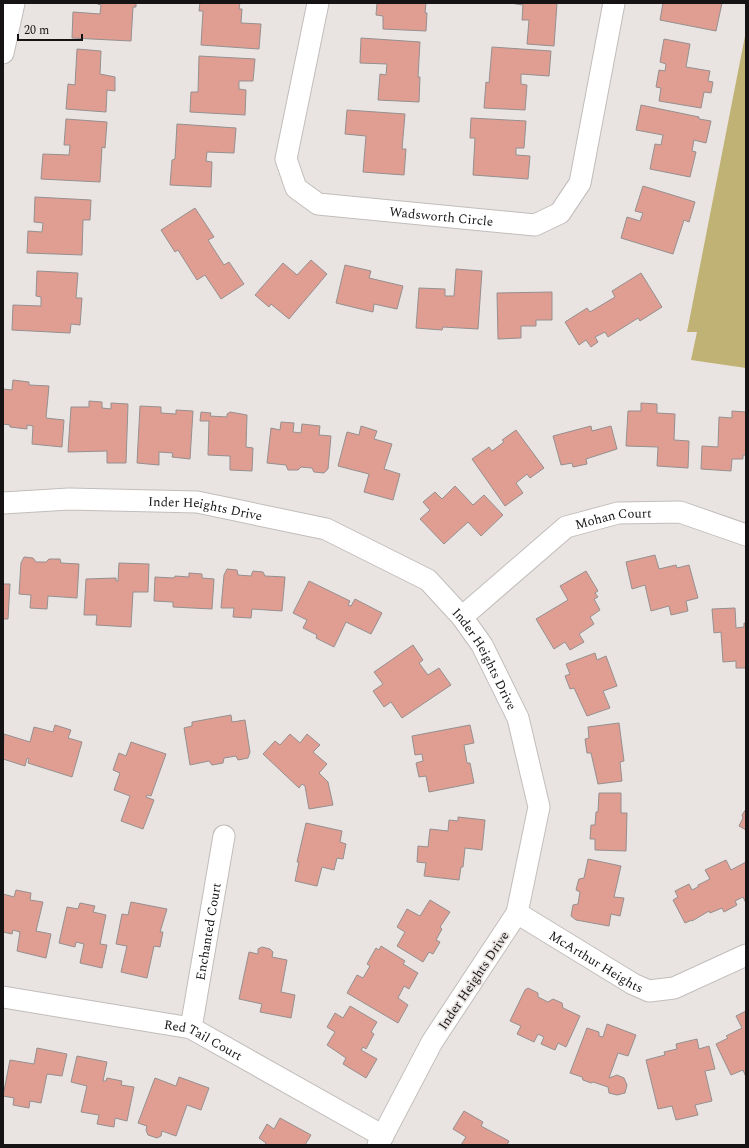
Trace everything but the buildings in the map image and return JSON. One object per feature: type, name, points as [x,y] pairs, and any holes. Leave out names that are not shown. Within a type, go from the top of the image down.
[{"type":"street","points":[[3,53],[14,3]]},
{"type":"street","name":"Wadsworth Circle","points":[[318,3],[286,159],[296,188],[318,204],[535,225],[560,213],[580,184],[614,3]]},
{"type":"street","name":"Inder Heights Drive","points":[[3,503],[69,499],[197,502],[326,529],[428,580],[462,617],[482,645],[518,718],[539,806],[517,913],[432,1042],[381,1141]]},
{"type":"street","name":"Mohan Court","points":[[462,617],[566,527],[618,513],[680,512],[746,535]]},
{"type":"street","name":"Enchanted Court","points":[[192,1028],[224,836]]},
{"type":"street","name":"McArthur Heights","points":[[517,913],[633,984],[649,991],[674,988],[746,955]]},
{"type":"street","name":"Red Tail Court","points":[[3,996],[192,1028],[381,1141]]},
{"type":"shaded area","points":[[746,31],[746,368],[691,360],[697,332],[687,332]]}]
